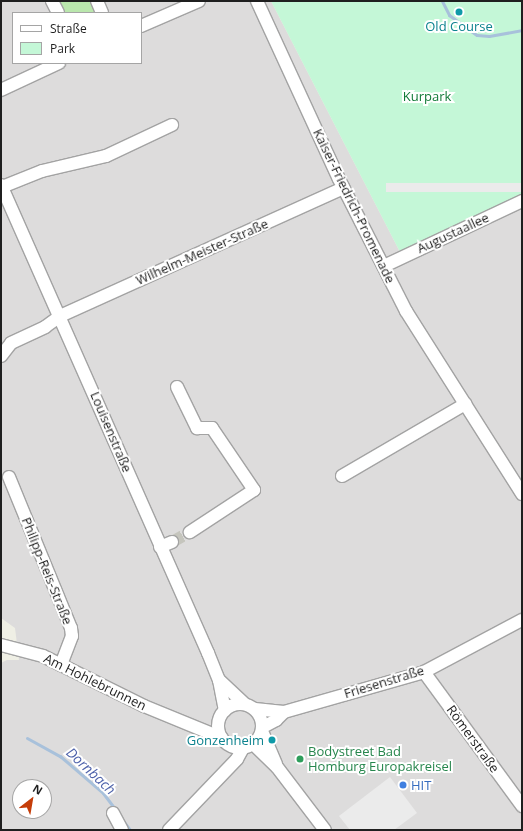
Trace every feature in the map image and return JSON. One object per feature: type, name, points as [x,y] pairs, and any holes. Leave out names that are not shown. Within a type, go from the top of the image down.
[{"type":"street","points":[[52,1],[58,12]]},
{"type":"street","points":[[97,1],[102,12]]},
{"type":"street","points":[[142,26],[199,1]]},
{"type":"street","name":"Kaiser-Friedrich-Promenade","points":[[257,1],[343,188],[406,311],[465,404],[518,478],[522,494]]},
{"type":"street","points":[[1,90],[57,64]]},
{"type":"street","points":[[2,186],[42,171],[106,156],[172,125]]},
{"type":"street","name":"Louisenstraße","points":[[2,186],[219,680],[224,710]]},
{"type":"street","name":"Wilhelm-Meister-Straße","points":[[60,316],[343,188]]},
{"type":"street","name":"Augustaallee","points":[[384,266],[522,201]]},
{"type":"street","points":[[1,356],[11,342],[45,327],[60,316]]},
{"type":"street","points":[[177,387],[197,428],[212,428],[254,490],[190,532]]},
{"type":"street","points":[[342,476],[465,404]]},
{"type":"street","name":"Philipp-Reis-Straße","points":[[9,477],[71,628],[72,636],[61,665]]},
{"type":"street","points":[[160,547],[172,542]]},
{"type":"street","name":"Friesenstraße","points":[[250,706],[284,712],[424,672],[522,620]]},
{"type":"street","name":"Am Hohlebrunnen","points":[[5,645],[61,665],[225,741]]},
{"type":"street","name":"Römerstraße","points":[[424,672],[522,806]]},
{"type":"street","name":"Louisenstraße","points":[[219,680],[250,706]]},
{"type":"street","points":[[219,777],[228,757],[225,741],[218,724],[224,710],[231,706],[250,706],[262,720],[262,729],[277,767],[325,830]]},
{"type":"street","name":"Friesenstraße","points":[[262,729],[276,720],[284,712]]},
{"type":"street","name":"Am Hohlebrunnen","points":[[188,724],[218,724]]},
{"type":"street","points":[[169,830],[237,759],[262,729]]},
{"type":"street","points":[[225,741],[248,746],[277,767]]},
{"type":"street","points":[[113,813],[122,830]]},
{"type":"shaded area","points":[[1,1],[271,1],[400,252],[522,195],[522,830],[1,830],[1,663],[7,660],[19,660],[15,628],[1,618]]},
{"type":"shaded area","points":[[386,183],[522,183],[522,192],[386,192]]},
{"type":"shaded area","points":[[390,777],[417,813],[394,830],[350,830],[339,816]]},
{"type":"green space","points":[[57,1],[91,1],[96,12],[62,12]]},
{"type":"green space","name":"Kurpark","points":[[271,1],[522,1],[522,195],[400,252]]},
{"type":"waterway","points":[[442,1],[449,15],[477,35],[489,36],[522,30]]},
{"type":"waterway","name":"Dornbach","points":[[27,738],[60,756],[103,793],[115,809]]},
{"type":"waterway","name":"Dornbach","points":[[124,822],[130,830]]},
{"type":"tunnel","points":[[172,542],[190,532]]},
{"type":"place","name":"Old Course","points":[[459,12]]},
{"type":"place","name":"Gonzenheim","points":[[272,740]]},
{"type":"place","name":"Bodystreet Bad Homburg Europakreisel","points":[[300,759]]},
{"type":"place","name":"HIT","points":[[403,785]]}]
